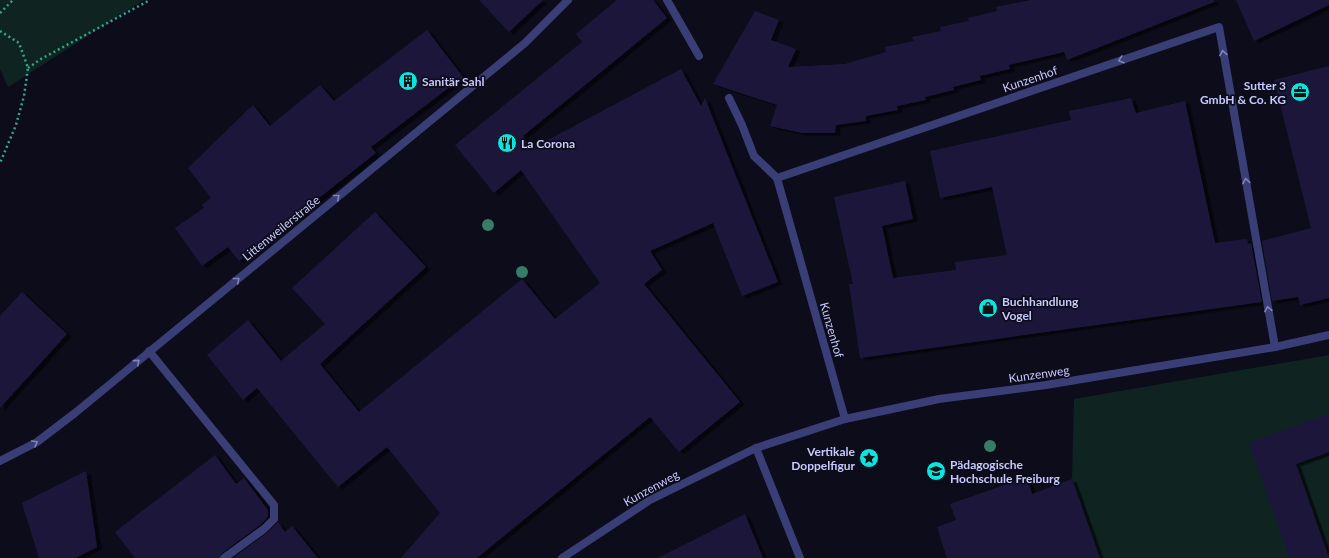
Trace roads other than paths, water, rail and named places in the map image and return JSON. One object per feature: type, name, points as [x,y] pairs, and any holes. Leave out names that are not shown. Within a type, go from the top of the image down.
[{"type":"street","name":"Littenweilerstraße","points":[[0,461],[37,442],[75,413],[525,42],[568,0]]},
{"type":"street","points":[[667,0],[699,56]]},
{"type":"street","name":"Kunzenhof","points":[[845,419],[777,178],[1219,27],[1275,347]]},
{"type":"street","points":[[729,98],[742,125],[754,156],[777,178]]},
{"type":"street","name":"Kunzenweg","points":[[562,558],[650,500],[756,448],[845,419],[939,399],[1046,385],[1275,347],[1329,335]]},
{"type":"street","points":[[149,351],[274,505],[274,519],[264,529],[224,558]]},
{"type":"street","points":[[756,448],[800,558]]},
{"type":"place","name":"Sanitär Sahl","points":[[408,81]]},
{"type":"place","name":"Sutter 3 GmbH & Co. KG","points":[[1300,92]]},
{"type":"place","name":"La Corona","points":[[507,143]]},
{"type":"place","name":"Buchhandlung Vogel","points":[[988,308]]},
{"type":"place","name":"Vertikale Doppelfigur","points":[[869,458]]},
{"type":"place","name":"Pädagogische Hochschule Freiburg","points":[[936,471]]}]
